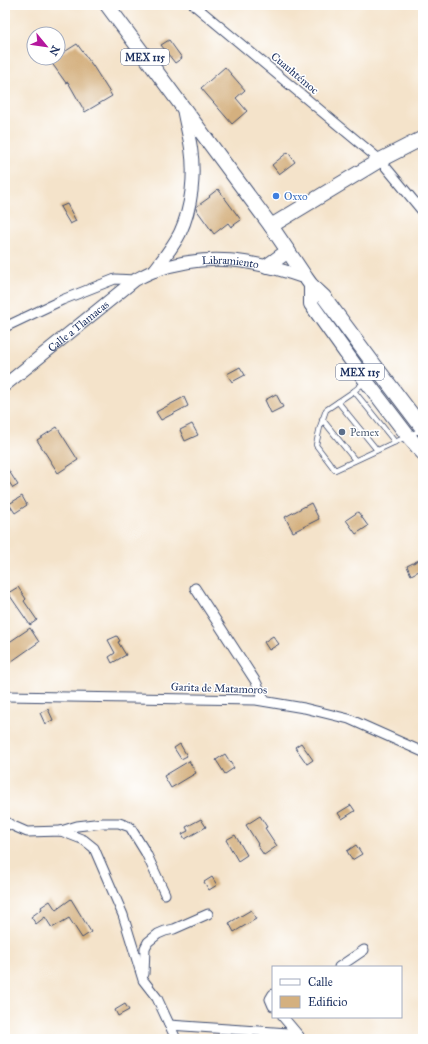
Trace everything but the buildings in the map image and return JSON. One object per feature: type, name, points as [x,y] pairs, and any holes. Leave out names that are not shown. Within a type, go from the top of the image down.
[{"type":"main road","name":"MEX 115","points":[[107,5],[271,226],[308,281],[324,297],[423,429]]},
{"type":"main road","name":"MEX 115","points":[[154,271],[172,247],[180,232],[190,200],[192,180],[191,147],[182,108]]},
{"type":"main road","points":[[271,226],[380,160],[423,138]]},
{"type":"main road","points":[[267,266],[288,250]]},
{"type":"main road","name":"Libramiento","points":[[154,271],[192,260],[228,259],[286,271],[308,281]]},
{"type":"main road","name":"Calle a Tlamacas","points":[[5,385],[135,280],[154,271]]},
{"type":"main road","name":"MEX 115","points":[[308,281],[311,304],[366,381],[408,436],[423,453]]},
{"type":"street","name":"Cuauhtémoc","points":[[194,5],[380,160],[423,212]]},
{"type":"street","points":[[5,328],[62,300],[115,279],[135,280]]},
{"type":"street","points":[[195,588],[256,682],[264,701]]},
{"type":"street","name":"Garita de Matamoros","points":[[5,696],[264,701],[304,708],[349,719],[423,752]]},
{"type":"street","points":[[5,821],[27,832],[65,832],[84,840],[94,848],[123,915],[143,980],[156,998],[176,1039]]},
{"type":"street","points":[[65,832],[77,826],[103,823],[119,822],[130,827],[146,853],[165,894]]},
{"type":"street","points":[[143,980],[146,948],[148,942],[158,934],[208,914]]},
{"type":"street","points":[[340,966],[364,950]]},
{"type":"street","points":[[284,1018],[300,1038]]},
{"type":"street","points":[[169,1025],[288,1034],[300,1038]]},
{"type":"lane","points":[[379,371],[354,391],[326,410],[322,419],[316,445],[335,470],[423,429]]},
{"type":"lane","points":[[354,391],[395,442]]},
{"type":"lane","points":[[338,402],[377,450]]},
{"type":"lane","points":[[322,419],[355,460]]},
{"type":"place","name":"Oxxo","points":[[276,196]]},
{"type":"place","name":"Pemex","points":[[342,432]]}]
